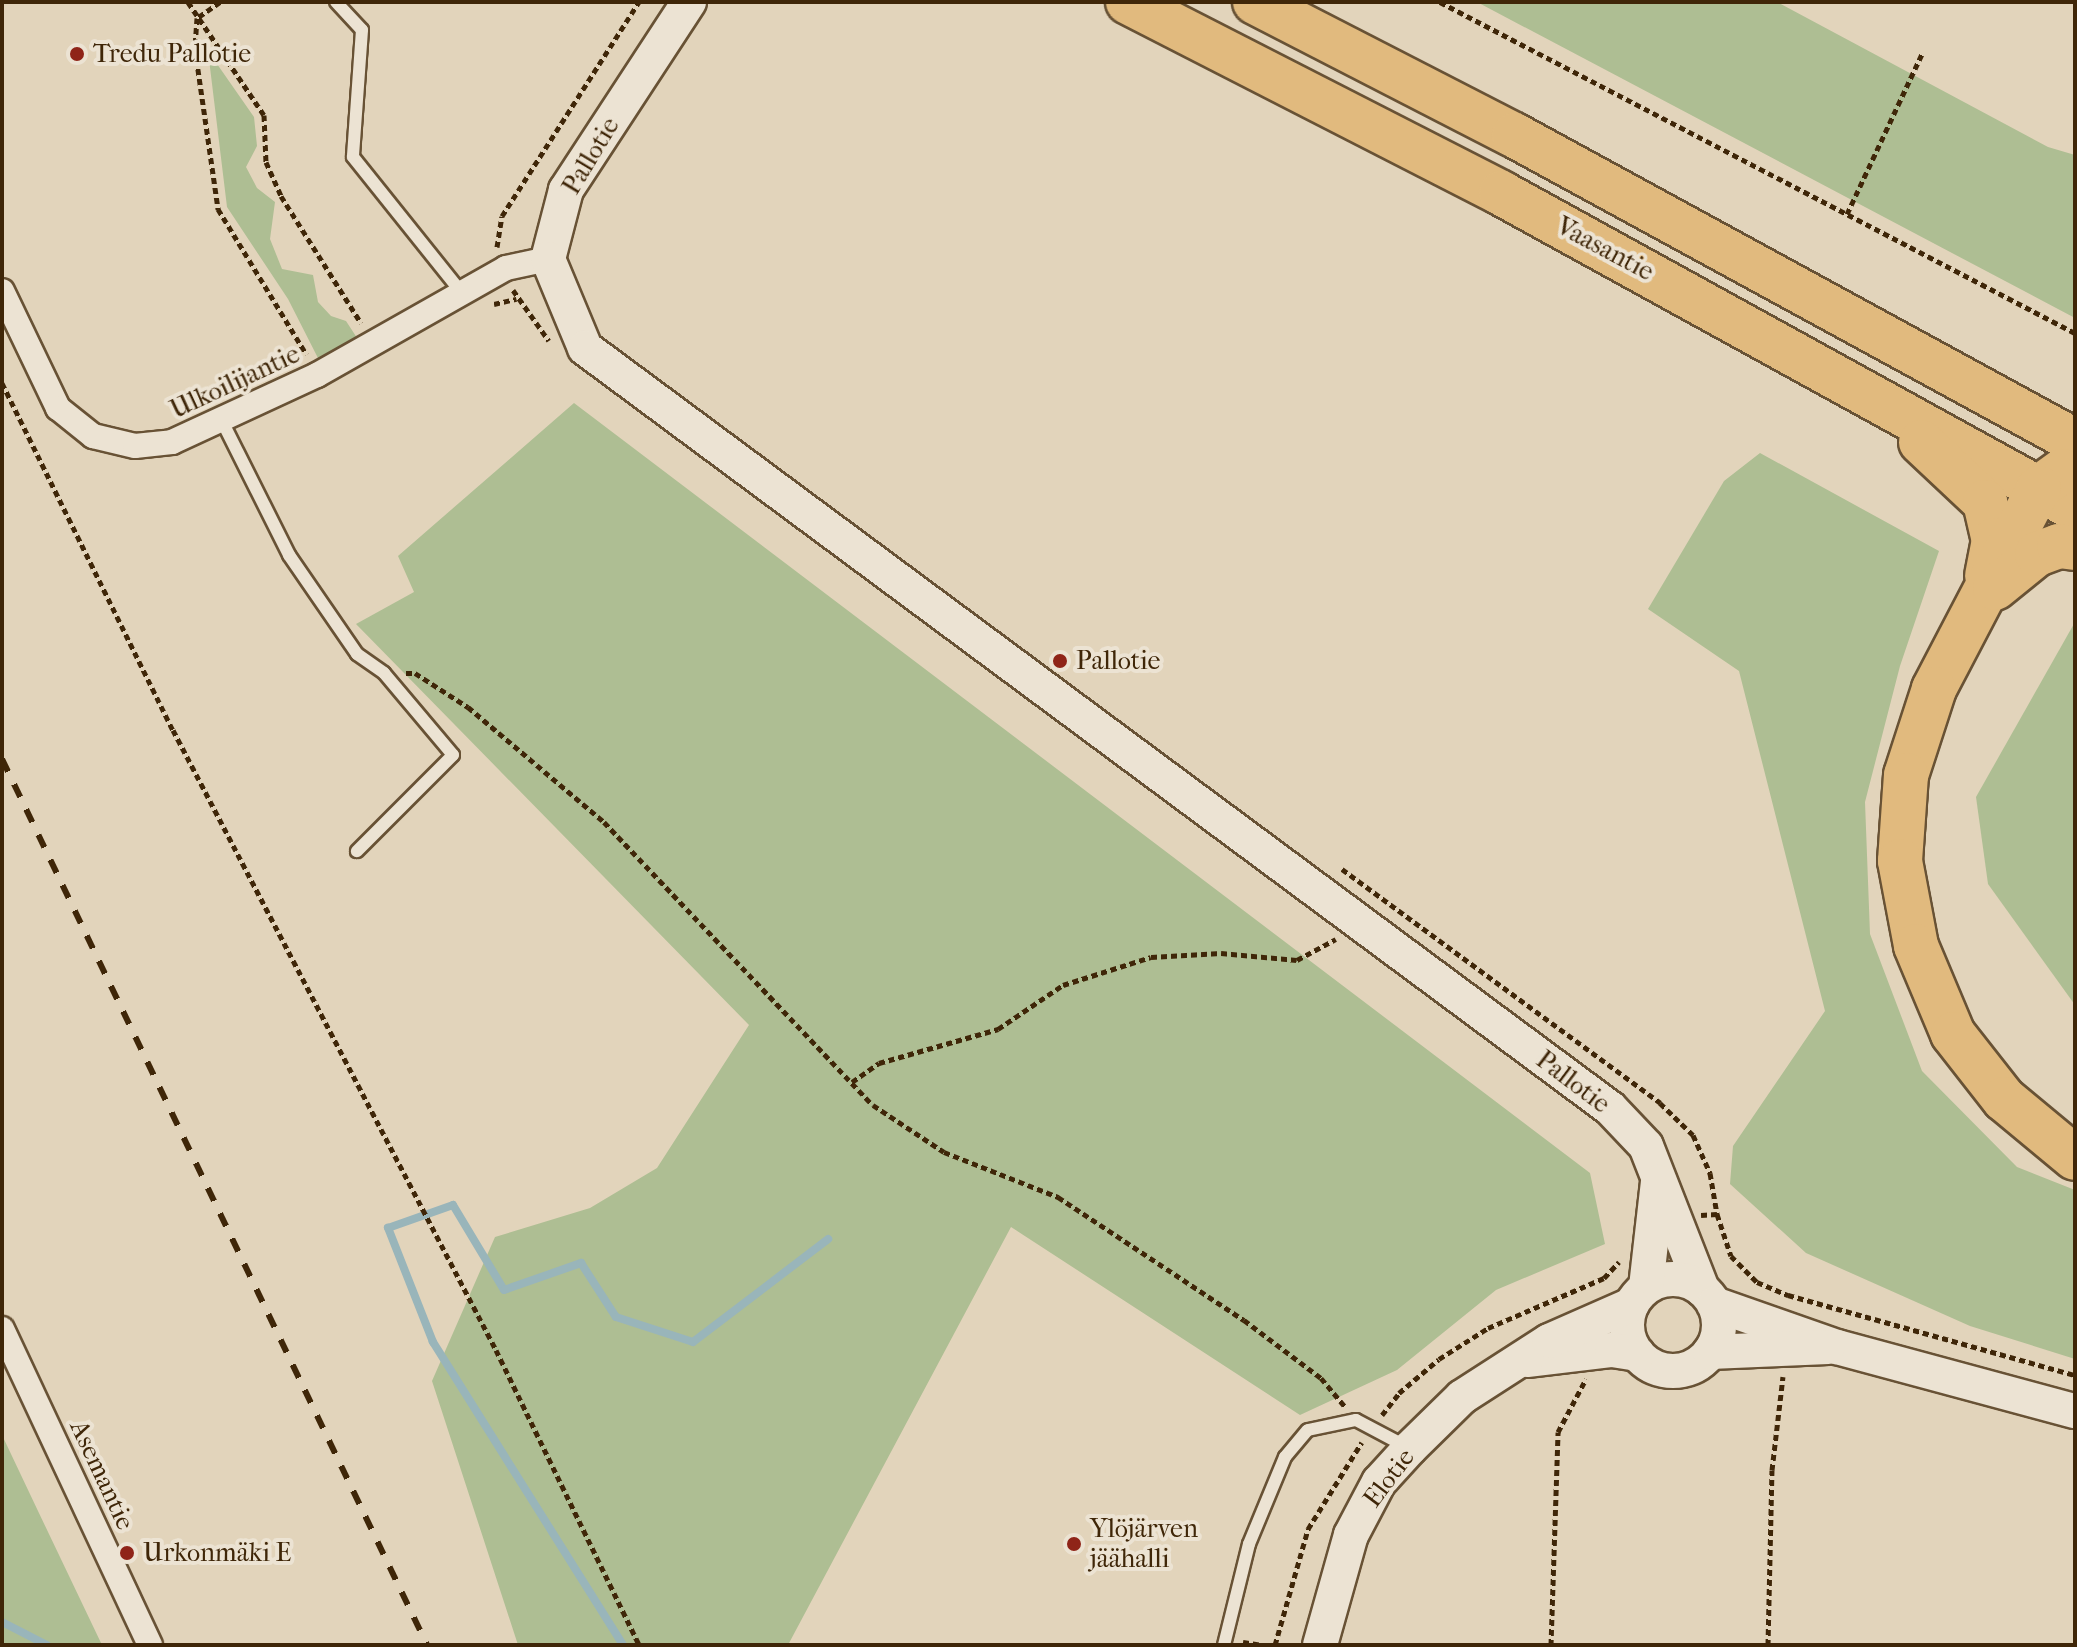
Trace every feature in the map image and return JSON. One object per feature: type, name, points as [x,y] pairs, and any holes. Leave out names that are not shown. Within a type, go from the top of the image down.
[{"type":"highway","name":"Vaasantie","points":[[1128,2],[1501,193],[1866,391],[2057,499]]},
{"type":"highway","points":[[1255,2],[1514,135],[2075,441]]},
{"type":"highway","points":[[1866,391],[1985,502],[1994,540],[1982,601]]},
{"type":"highway","points":[[2075,466],[2057,499],[1982,601],[1934,689],[1906,775],[1900,815],[1905,903],[1929,983],[1953,1034],[2004,1099],[2075,1158]]},
{"type":"highway","points":[[1982,601],[2037,554],[2059,546],[2075,548]]},
{"type":"street","name":"Pallotie","points":[[689,2],[566,190],[548,259],[585,348],[1610,1108],[1646,1146],[1658,1182],[1678,1218],[1708,1297]]},
{"type":"street","name":"Ulkoilijantie","points":[[2,291],[58,408],[77,427],[135,446],[172,442],[317,375],[506,268],[548,259]]},
{"type":"street","name":"Pallotie","points":[[1638,1296],[1658,1182]]},
{"type":"street","points":[[1789,1324],[1710,1352],[1699,1363],[1671,1371],[1638,1354],[1627,1333],[1638,1296],[1671,1278],[1708,1297],[1789,1324],[1837,1347],[2075,1411]]},
{"type":"street","name":"Elotie","points":[[1320,1645],[1351,1535],[1379,1482],[1462,1397],[1567,1332],[1638,1296]]},
{"type":"street","points":[[1708,1297],[1719,1325],[1710,1352]]},
{"type":"street","name":"Asemantie","points":[[2,1329],[150,1645]]},
{"type":"street","name":"Elotie","points":[[1526,1360],[1612,1350],[1638,1354]]},
{"type":"lane","points":[[336,2],[362,30],[353,157],[461,292]]},
{"type":"lane","points":[[221,419],[289,555],[357,654],[384,673],[453,755],[357,851]]},
{"type":"lane","points":[[1224,1645],[1249,1544],[1285,1457],[1308,1430],[1356,1420],[1410,1448]]},
{"type":"path","points":[[188,2],[264,115],[266,162],[281,196],[375,344]]},
{"type":"path","points":[[197,18],[220,2]]},
{"type":"path","points":[[521,184],[639,2]]},
{"type":"path","points":[[1440,2],[2075,333]]},
{"type":"path","points":[[197,18],[195,49],[218,209],[288,317],[317,375]]},
{"type":"path","points":[[1847,214],[1923,52]]},
{"type":"path","points":[[2,383],[5,396],[173,730],[496,1350],[639,1645]]},
{"type":"path","points":[[384,673],[415,673],[530,755],[718,937],[873,1105],[944,1152],[1058,1197],[1244,1320],[1321,1378],[1356,1420]]},
{"type":"path","points":[[852,1082],[879,1063],[998,1029],[1063,985],[1151,957],[1221,953],[1297,960],[1340,936]]},
{"type":"path","points":[[1768,1645],[1772,1470],[1789,1324]]},
{"type":"path","points":[[1551,1645],[1555,1461]]},
{"type":"green space","points":[[1477,2],[1777,2],[2048,147],[2075,155],[2075,318]]},
{"type":"green space","points":[[208,51],[254,117],[257,146],[246,167],[257,188],[275,202],[270,239],[282,269],[313,275],[318,302],[331,316],[346,321],[361,344],[321,364],[288,299],[227,207]]},
{"type":"green space","points":[[574,403],[1590,1173],[1605,1244],[1496,1290],[1397,1370],[1300,1415],[1011,1227],[788,1645],[518,1645],[432,1381],[495,1237],[590,1208],[657,1168],[749,1025],[356,624],[414,592],[398,556]]},
{"type":"green space","points":[[1760,453],[1939,551],[1900,666],[1865,802],[1870,934],[1922,1071],[2017,1167],[2075,1190],[2075,1359],[1970,1326],[1806,1253],[1730,1184],[1733,1146],[1825,1011],[1739,671],[1648,609],[1724,481]]},
{"type":"green space","points":[[2075,622],[2075,1005],[1988,884],[1976,797]]},
{"type":"green space","points":[[2,1435],[38,1511],[102,1645],[2,1645]]},
{"type":"waterway","points":[[623,1645],[433,1342],[388,1228],[453,1205],[504,1290],[581,1263],[616,1317],[693,1342],[828,1239]]},
{"type":"waterway","points":[[2,1622],[47,1645]]},
{"type":"railway","points":[[2,759],[427,1645]]},
{"type":"place","name":"Tredu Pallotie","points":[[77,54]]},
{"type":"place","name":"Pallotie","points":[[1060,661]]},
{"type":"place","name":"Ylöjärven jäähalli","points":[[1074,1544]]},
{"type":"place","name":"Urkonmäki E","points":[[127,1553]]}]
